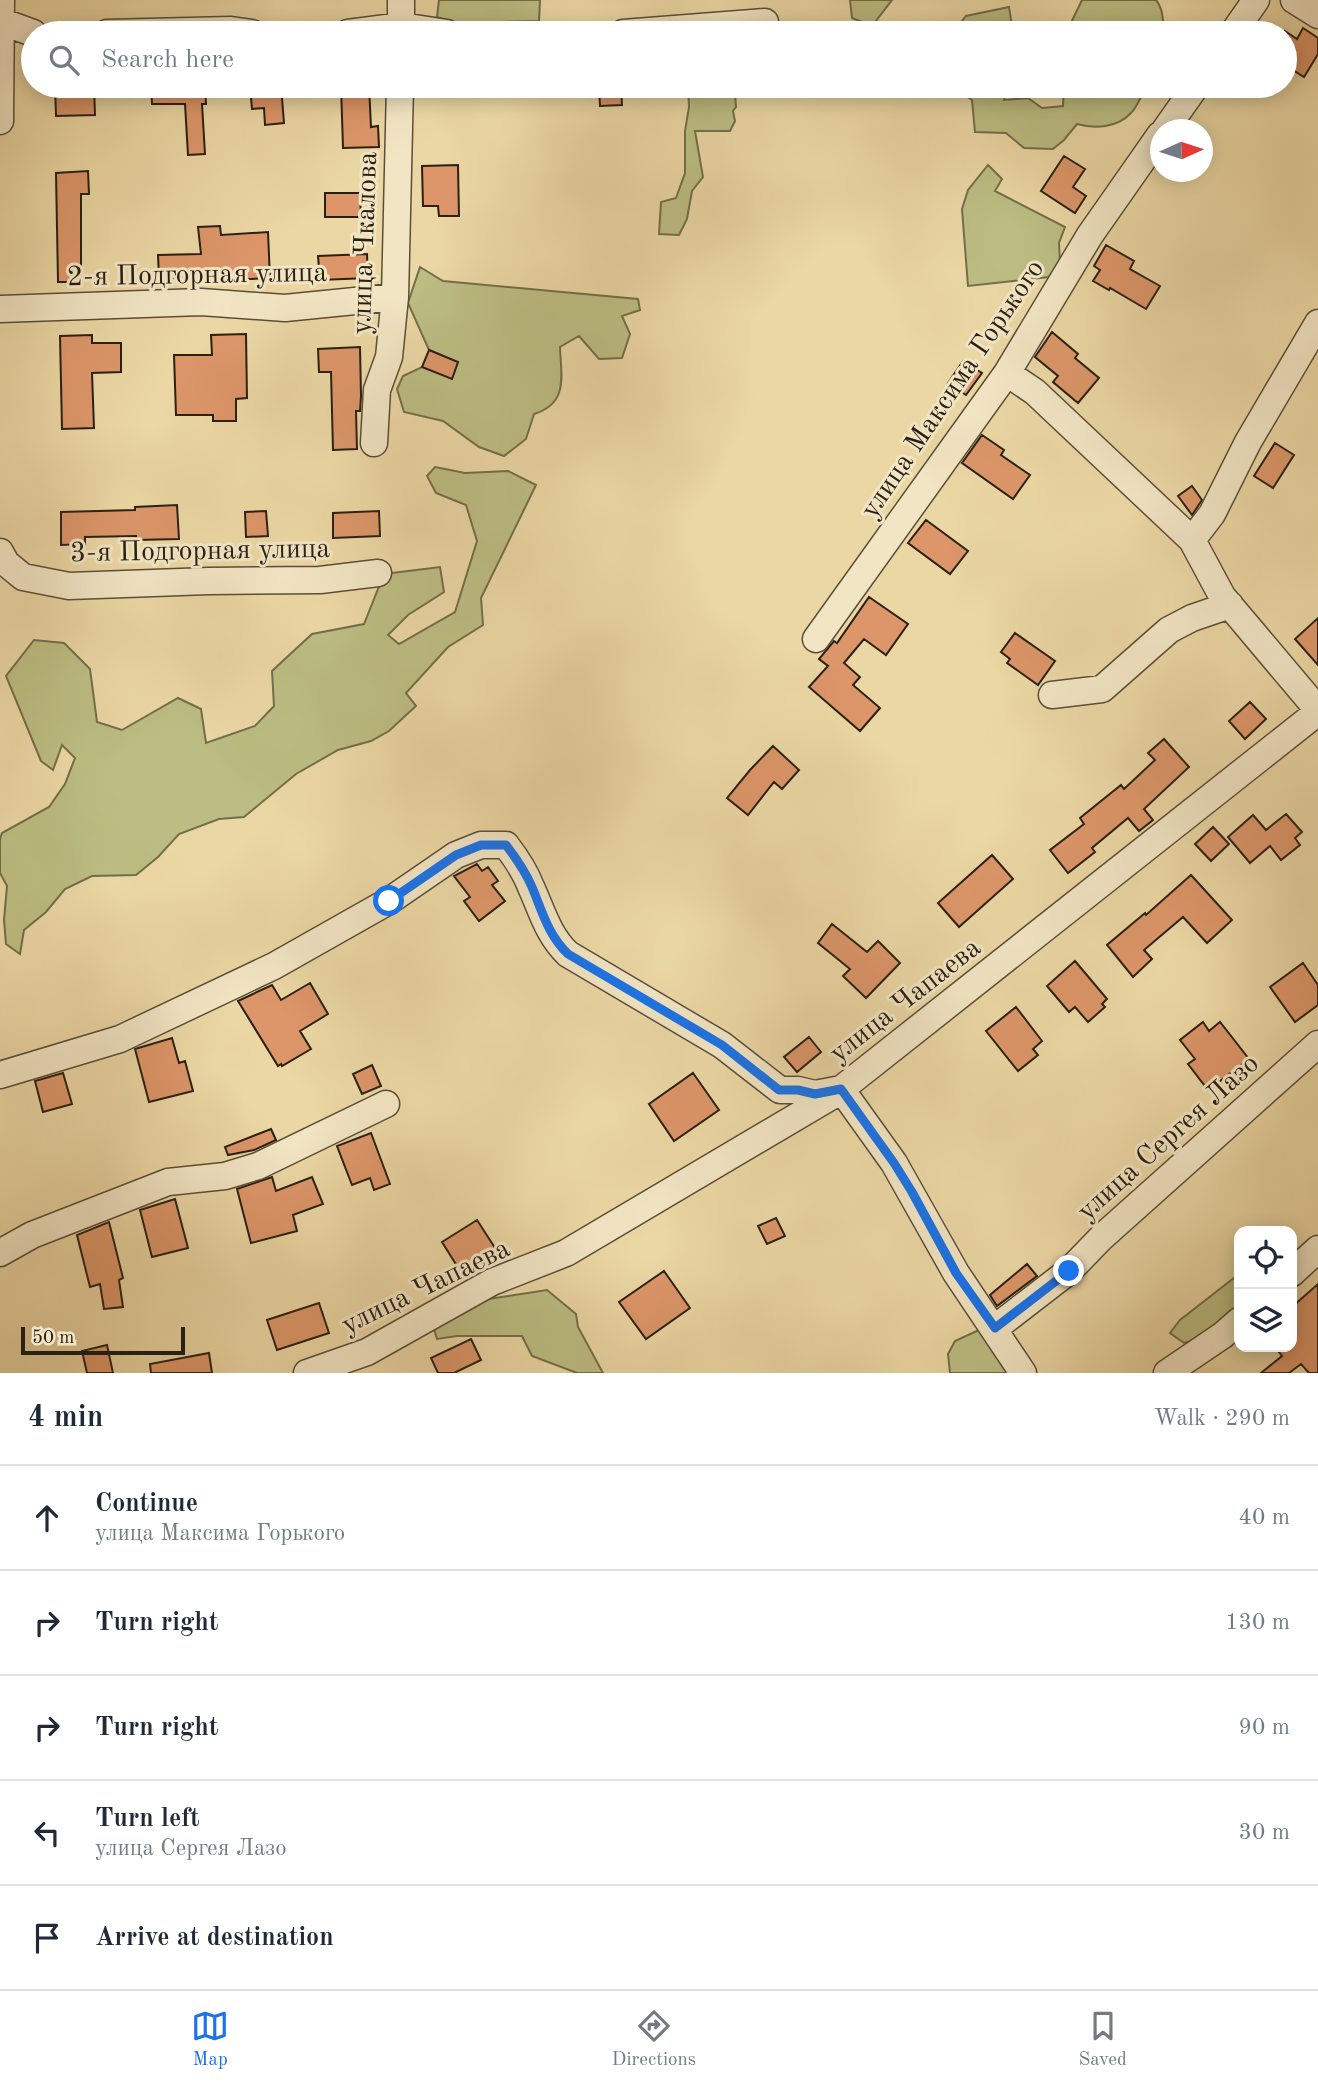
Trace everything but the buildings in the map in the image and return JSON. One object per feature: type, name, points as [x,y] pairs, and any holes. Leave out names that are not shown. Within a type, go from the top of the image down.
[{"type":"street","points":[[0,121],[1,0]]},
{"type":"street","points":[[1241,21],[1256,0]]},
{"type":"street","points":[[1294,0],[1318,15]]},
{"type":"street","points":[[694,21],[766,9]]},
{"type":"street","points":[[0,21],[21,29]]},
{"type":"street","name":"улица Чкалова","points":[[374,443],[377,390],[389,357],[395,297],[400,98]]},
{"type":"street","points":[[1172,119],[1187,98]]},
{"type":"street","name":"улица Максима Горького","points":[[816,639],[1007,373],[1090,235],[1150,149]]},
{"type":"street","name":"2-я Подгорная улица","points":[[0,309],[201,302],[285,308],[395,297]]},
{"type":"street","points":[[1192,540],[1212,514],[1248,442],[1318,323]]},
{"type":"street","points":[[1007,373],[1035,392],[1192,540],[1222,596],[1318,711]]},
{"type":"street","name":"3-я Подгорная улица","points":[[0,552],[6,563],[23,577],[69,586],[320,580],[378,573]]},
{"type":"street","points":[[1052,695],[1102,689],[1169,630],[1192,618],[1230,606]]},
{"type":"street","name":"улица Чапаева","points":[[307,1373],[367,1352],[492,1282],[566,1253],[841,1089],[1318,711]]},
{"type":"street","points":[[0,1075],[120,1039],[274,966],[389,901],[456,855],[481,845],[506,845],[521,864],[557,944],[568,954],[722,1045],[779,1090],[815,1094],[841,1089],[894,1163],[956,1273],[1023,1373]]},
{"type":"street","name":"улица Сергея Лазо","points":[[995,1328],[1069,1271],[1101,1238],[1318,1044]]},
{"type":"street","points":[[0,1253],[32,1236],[168,1181],[225,1176],[258,1166],[386,1104]]},
{"type":"street","points":[[1297,1268],[1318,1249]]},
{"type":"street","points":[[1167,1373],[1234,1325]]},
{"type":"green space","points":[[439,0],[540,0],[539,21],[448,21],[437,17]]},
{"type":"green space","points":[[850,0],[892,0],[876,21],[852,18]]},
{"type":"green space","points":[[1082,0],[1156,0],[1163,21],[1072,21]]},
{"type":"green space","points":[[1009,7],[1011,21],[962,21],[966,16]]},
{"type":"green space","points":[[689,98],[735,98],[736,107],[733,111],[735,121],[730,131],[695,131],[703,177],[692,191],[687,219],[679,235],[659,234],[661,202],[676,198],[685,173],[685,131]]},
{"type":"green space","points":[[969,98],[1028,98],[1042,108],[1063,106],[1063,98],[1140,98],[1133,111],[1119,122],[1098,127],[1077,124],[1053,149],[1024,148],[1006,133],[975,132],[972,100]]},
{"type":"green space","points":[[988,165],[1002,179],[995,191],[1065,227],[1059,243],[1060,264],[1049,277],[968,286],[962,209],[968,190]]},
{"type":"green space","points":[[420,267],[443,281],[638,299],[640,310],[622,316],[630,334],[622,358],[599,359],[579,336],[560,347],[561,387],[558,396],[545,409],[534,414],[526,439],[504,456],[479,447],[443,421],[404,412],[397,389],[403,376],[422,367],[452,378],[458,362],[429,350],[408,303]]},
{"type":"green space","points":[[435,467],[465,473],[508,471],[536,485],[481,598],[483,625],[448,647],[406,693],[416,706],[389,731],[371,741],[338,750],[296,774],[244,817],[219,819],[179,834],[158,857],[136,875],[92,876],[65,889],[46,912],[24,930],[20,954],[6,944],[4,920],[7,886],[0,873],[2,833],[49,807],[65,784],[75,758],[62,745],[53,770],[41,761],[6,676],[34,640],[64,643],[90,669],[97,722],[122,730],[178,698],[201,709],[206,743],[255,726],[274,706],[272,671],[312,634],[364,624],[384,574],[440,567],[444,592],[408,615],[388,635],[399,644],[455,612],[477,541],[466,505],[436,493],[427,476]]},
{"type":"green space","points":[[1234,1278],[1234,1319],[1217,1334],[1184,1343],[1170,1333],[1180,1320]]},
{"type":"green space","points":[[547,1290],[576,1314],[578,1327],[603,1373],[577,1373],[532,1356],[522,1336],[457,1336],[437,1339],[433,1326],[482,1300]]},
{"type":"green space","points":[[981,1329],[1008,1373],[950,1373],[948,1354],[955,1341]]},
{"type":"route","points":[[389,901],[456,855],[481,845],[506,845],[521,864],[557,944],[568,954],[722,1045],[779,1090],[815,1094],[841,1089],[894,1163],[956,1273],[995,1328],[1069,1271]]}]
